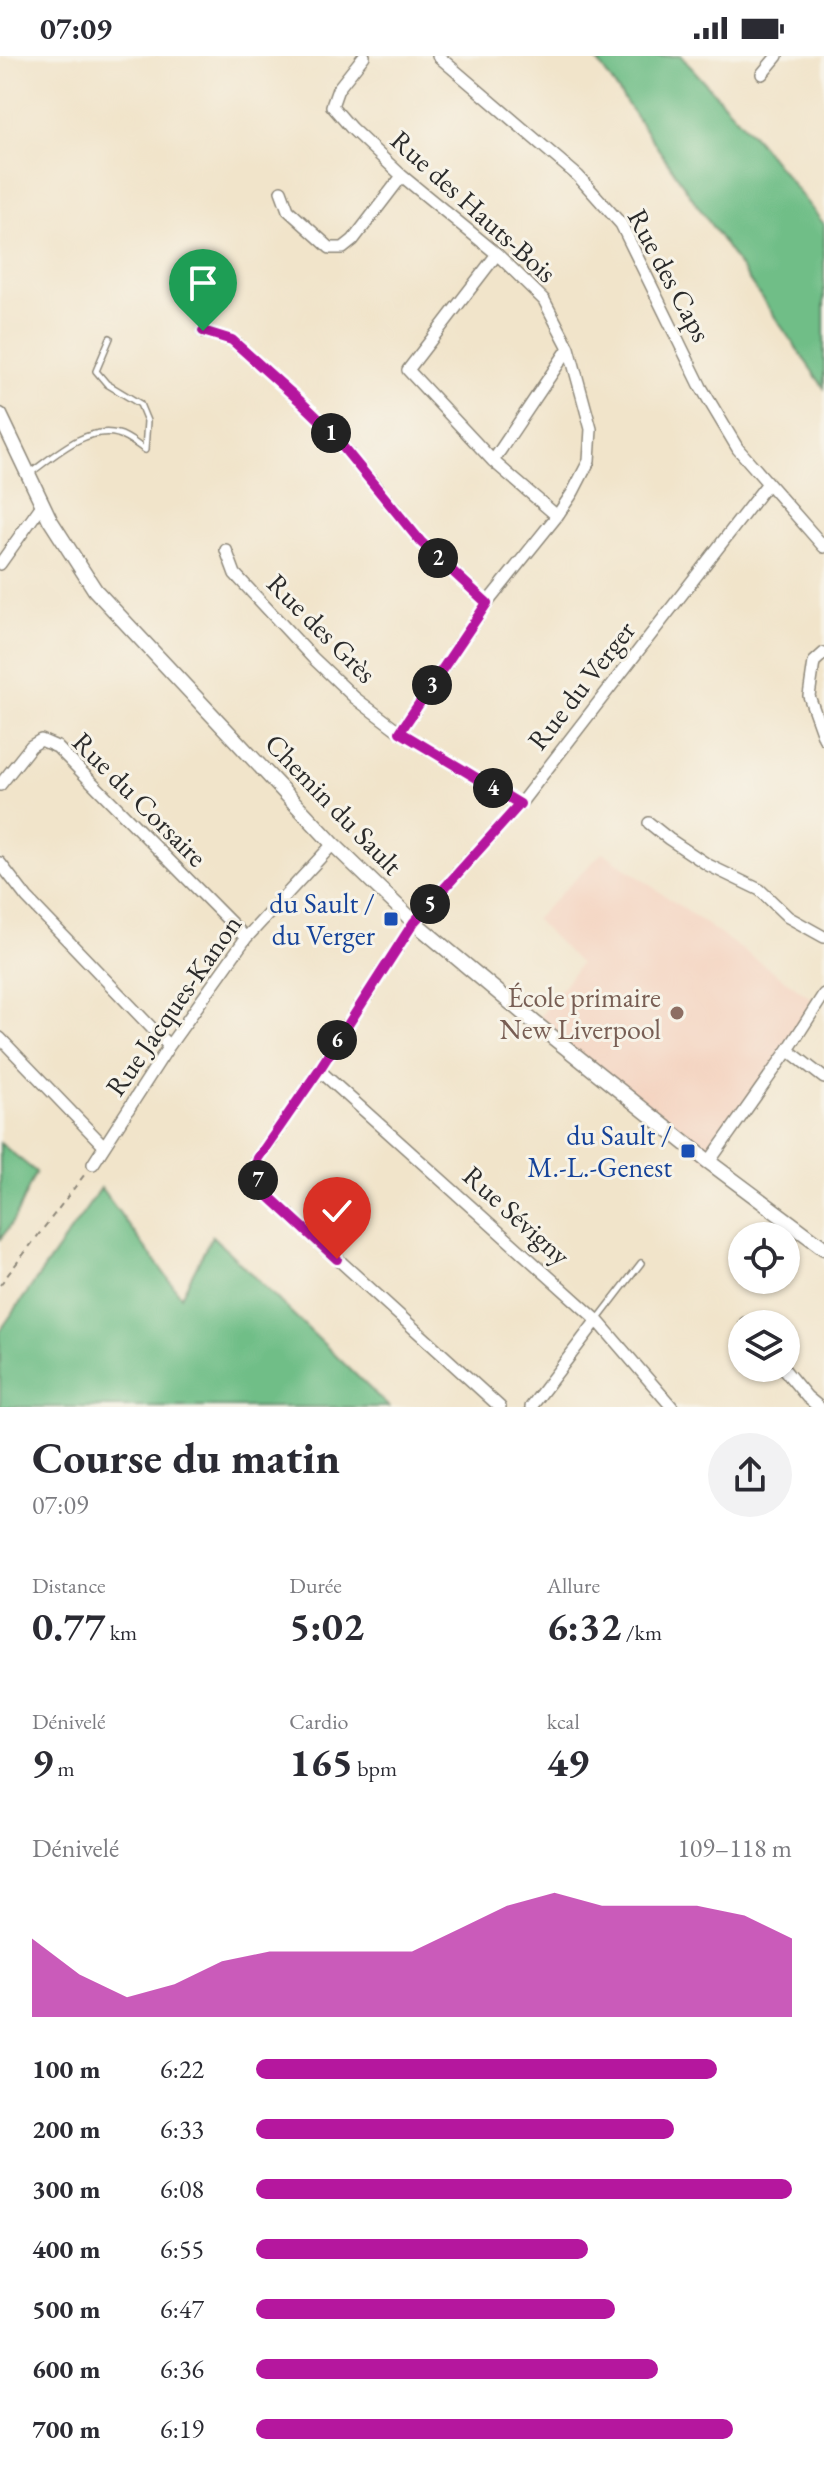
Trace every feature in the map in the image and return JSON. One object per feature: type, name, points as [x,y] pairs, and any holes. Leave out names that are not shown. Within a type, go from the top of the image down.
[{"type":"street","name":"Rue des Hauts-Bois","points":[[364,56],[338,89],[332,106],[402,176],[497,254],[544,300],[569,348],[591,429],[589,461],[573,492],[487,603],[400,732]]},
{"type":"street","points":[[762,74],[777,56]]},
{"type":"street","name":"Rue des Caps","points":[[445,59],[578,176],[621,224],[701,387],[738,449],[824,547]]},
{"type":"street","points":[[281,191],[288,210],[330,248],[343,248],[353,240],[402,176]]},
{"type":"street","points":[[497,254],[408,370],[493,461],[557,516]]},
{"type":"street","points":[[203,331],[232,340],[308,408],[421,542],[487,603]]},
{"type":"street","points":[[493,461],[569,348]]},
{"type":"street","name":"Chemin du Sault","points":[[0,415],[42,505],[95,590],[333,844],[414,922],[535,1023],[709,1162],[824,1248]]},
{"type":"street","name":"Rue du Verger","points":[[500,1407],[262,1190],[254,1171],[258,1158],[414,922],[520,804],[768,483]]},
{"type":"street","points":[[0,564],[42,505]]},
{"type":"street","name":"Rue des Grès","points":[[226,550],[235,574],[355,698],[400,732],[520,804]]},
{"type":"street","points":[[824,653],[814,662],[809,696],[824,738]]},
{"type":"street","name":"Rue du Corsaire","points":[[0,785],[31,746],[41,740],[57,747],[246,938]]},
{"type":"street","points":[[649,823],[708,865],[760,890],[788,917],[824,937]]},
{"type":"street","name":"Rue Jacques-Kanon","points":[[93,1164],[169,1046],[246,938],[333,844]]},
{"type":"street","points":[[0,863],[27,898],[169,1046]]},
{"type":"street","points":[[709,1162],[824,994]]},
{"type":"street","points":[[0,1038],[104,1146]]},
{"type":"street","points":[[788,1050],[824,1078]]},
{"type":"street","name":"Rue Sévigny","points":[[319,1070],[597,1320],[672,1407]]},
{"type":"street","points":[[531,1407],[597,1320]]},
{"type":"street","points":[[795,1382],[819,1407]]},
{"type":"lane","points":[[28,475],[73,443],[101,431],[120,434],[145,450],[147,421],[140,404],[107,384],[96,371],[110,338]]},
{"type":"lane","points":[[597,1320],[641,1263]]},
{"type":"path","points":[[0,1285],[93,1164]]},
{"type":"shaded area","name":"École primaire New Liverpool","points":[[603,852],[818,1003],[709,1162],[535,1023],[580,964],[535,919]]},
{"type":"green space","points":[[594,56],[681,56],[757,140],[824,224],[824,388]]},
{"type":"green space","points":[[0,1143],[36,1172],[16,1215],[0,1239]]},
{"type":"green space","points":[[101,1188],[181,1296],[212,1236],[389,1407],[0,1407],[0,1331]]},
{"type":"place","name":"du Sault / du Verger","points":[[391,919]]},
{"type":"place","name":"École primaire New Liverpool","points":[[677,1013]]},
{"type":"place","name":"du Sault / M.-L.-Genest","points":[[688,1151]]},
{"type":"route","points":[[203,331],[232,340],[300,401],[324,424],[421,542],[487,603],[400,732],[520,804],[414,922],[258,1158],[254,1171],[262,1190],[337,1259]]}]
